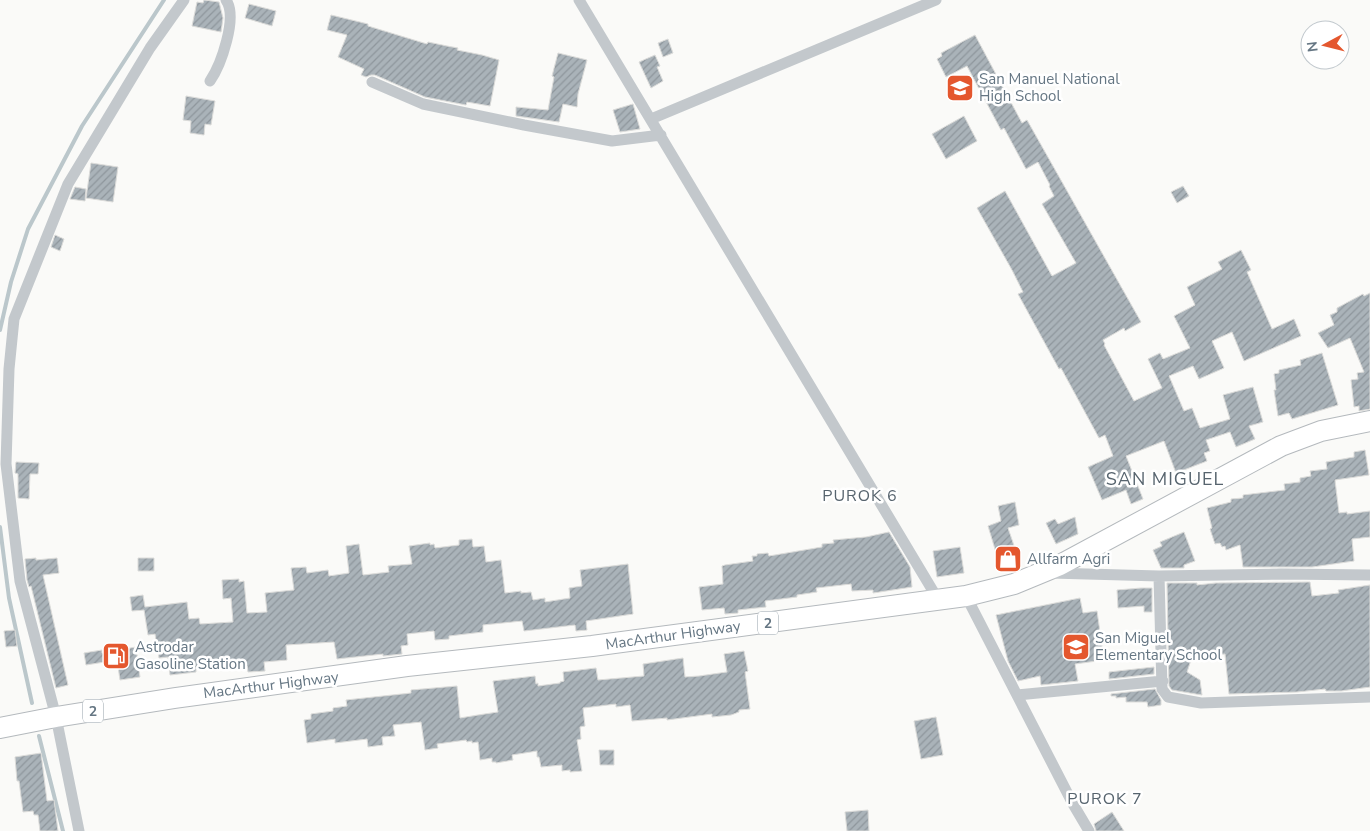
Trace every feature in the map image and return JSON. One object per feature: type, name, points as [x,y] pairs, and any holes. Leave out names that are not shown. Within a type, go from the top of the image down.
[{"type":"highway","name":"MacArthur Highway","points":[[0,728],[176,698],[407,666],[592,646],[939,601],[1002,588],[1072,559],[1281,446],[1321,431],[1370,421]]},
{"type":"street","points":[[79,831],[56,717],[20,581],[6,464],[9,368],[14,320],[68,184],[150,48],[184,0]]},
{"type":"street","points":[[210,81],[218,70],[226,46],[231,11],[226,0]]},
{"type":"street","points":[[579,0],[939,601]]},
{"type":"street","points":[[651,119],[936,0]]},
{"type":"street","points":[[372,82],[423,104],[524,125],[612,141],[661,135]]},
{"type":"street","points":[[1044,572],[1158,576],[1370,575]]},
{"type":"street","points":[[1158,576],[1163,692],[1170,698],[1201,703],[1370,697]]},
{"type":"street","points":[[966,596],[1068,795],[1089,831]]},
{"type":"street","points":[[1016,695],[1163,682]]},
{"type":"building","points":[[204,0],[219,2],[223,18],[221,32],[192,26],[197,2],[203,3]]},
{"type":"building","points":[[249,4],[276,11],[272,26],[245,18]]},
{"type":"building","points":[[331,15],[368,24],[368,26],[427,44],[428,42],[458,48],[457,50],[499,60],[490,106],[467,102],[466,105],[425,97],[375,75],[366,77],[361,75],[364,69],[338,57],[347,35],[327,30]]},
{"type":"building","points":[[975,35],[1022,123],[1027,120],[1141,322],[1125,331],[1124,328],[1103,340],[1134,401],[1162,388],[1148,359],[1160,353],[1163,359],[1190,348],[1174,316],[1195,305],[1187,287],[1222,269],[1218,262],[1241,250],[1251,270],[1247,272],[1272,329],[1294,319],[1301,336],[1244,361],[1232,332],[1212,341],[1224,368],[1199,379],[1193,366],[1169,376],[1184,411],[1192,408],[1200,428],[1230,419],[1223,395],[1253,387],[1263,422],[1249,426],[1255,439],[1236,447],[1230,432],[1206,440],[1210,451],[1204,453],[1207,461],[1176,473],[1164,441],[1126,456],[1143,499],[1131,504],[1126,490],[1102,500],[1088,467],[1113,456],[1105,435],[1099,438],[1061,368],[1059,369],[1018,294],[1023,292],[1012,270],[977,208],[1005,191],[1052,276],[1076,263],[1042,204],[1054,196],[1038,162],[1026,169],[1004,128],[1001,130],[967,66],[946,77],[937,59],[942,56],[941,53]]},
{"type":"building","points":[[668,39],[673,53],[663,57],[658,43]]},
{"type":"building","points":[[558,53],[587,60],[578,94],[577,107],[563,104],[559,122],[516,116],[516,107],[548,110],[554,77],[552,76]]},
{"type":"building","points":[[655,55],[660,66],[657,67],[663,81],[651,88],[639,62]]},
{"type":"building","points":[[186,96],[215,101],[211,125],[205,124],[204,135],[190,133],[191,121],[183,120]]},
{"type":"building","points":[[633,104],[640,129],[620,132],[613,110]]},
{"type":"building","points":[[964,116],[977,141],[946,159],[932,134]]},
{"type":"building","points":[[91,163],[118,167],[113,202],[86,198]]},
{"type":"building","points":[[1183,186],[1189,196],[1177,203],[1171,192]]},
{"type":"building","points":[[75,187],[86,189],[85,201],[70,199]]},
{"type":"building","points":[[55,235],[64,239],[60,251],[51,247]]},
{"type":"building","points":[[1370,293],[1370,409],[1359,411],[1359,406],[1354,407],[1351,380],[1358,379],[1357,373],[1364,372],[1350,338],[1328,348],[1318,333],[1334,325],[1330,315],[1337,312],[1337,308],[1363,294],[1364,296]]},
{"type":"building","points":[[1322,353],[1338,405],[1292,419],[1289,413],[1278,416],[1274,390],[1276,390],[1274,374],[1279,373],[1279,370],[1301,365],[1300,360]]},
{"type":"building","points":[[1365,450],[1369,475],[1335,480],[1339,513],[1347,512],[1347,514],[1370,511],[1370,537],[1352,539],[1354,561],[1312,567],[1243,567],[1240,545],[1226,550],[1225,546],[1222,547],[1220,543],[1215,544],[1210,529],[1212,528],[1207,508],[1231,502],[1231,499],[1243,498],[1243,495],[1285,490],[1284,484],[1300,482],[1300,478],[1311,476],[1310,471],[1327,469],[1326,462],[1354,457],[1354,452]]},
{"type":"building","points":[[16,462],[39,463],[38,474],[30,474],[29,499],[18,498],[18,474],[15,473]]},
{"type":"building","points":[[1015,502],[1019,525],[1008,528],[1020,563],[1001,569],[988,526],[1001,521],[998,506]]},
{"type":"building","points":[[1075,517],[1078,534],[1056,544],[1046,523],[1055,519],[1058,524]]},
{"type":"building","points":[[889,532],[910,567],[912,587],[873,593],[873,590],[852,591],[851,584],[816,588],[817,592],[797,595],[797,597],[765,601],[766,607],[738,610],[738,613],[725,614],[724,608],[702,610],[699,587],[723,584],[722,566],[753,561],[752,556],[757,556],[757,554],[768,553],[769,556],[822,547],[822,544],[834,543],[833,540],[866,537]]},
{"type":"building","points":[[1184,532],[1195,561],[1184,565],[1184,568],[1161,568],[1153,550],[1162,546],[1160,542]]},
{"type":"building","points":[[472,539],[473,547],[484,546],[486,562],[501,560],[505,593],[531,592],[533,600],[545,598],[545,602],[570,598],[569,588],[582,586],[580,570],[628,564],[633,614],[586,621],[587,630],[576,631],[575,625],[524,631],[522,621],[483,625],[483,632],[449,636],[449,639],[435,640],[434,631],[407,634],[408,645],[401,646],[402,654],[383,656],[383,654],[337,659],[334,642],[286,645],[287,660],[264,662],[265,671],[248,672],[247,666],[216,669],[216,665],[196,667],[196,672],[170,675],[168,657],[159,658],[155,634],[148,635],[144,610],[132,611],[130,597],[143,595],[145,607],[187,602],[189,619],[199,618],[200,624],[233,622],[231,598],[223,599],[222,580],[239,579],[239,582],[244,581],[247,613],[267,612],[265,593],[294,590],[291,568],[306,567],[307,573],[328,570],[329,576],[349,573],[346,546],[359,544],[363,575],[389,572],[388,566],[412,564],[409,546],[430,543],[430,545],[434,544],[435,548],[459,545],[459,540]]},
{"type":"building","points":[[960,547],[964,573],[937,577],[933,551]]},
{"type":"building","points":[[36,558],[36,560],[57,558],[59,573],[43,575],[68,685],[56,688],[31,586],[29,587],[27,580],[25,559]]},
{"type":"building","points":[[138,558],[154,558],[154,571],[138,571]]},
{"type":"building","points":[[1310,582],[1312,596],[1339,593],[1338,590],[1370,585],[1370,687],[1341,691],[1326,691],[1325,689],[1297,692],[1229,694],[1225,654],[1216,655],[1216,651],[1193,654],[1187,672],[1200,680],[1202,695],[1172,690],[1169,686],[1167,583],[1197,583],[1197,585]]},
{"type":"building","points":[[1152,588],[1152,612],[1144,612],[1144,606],[1118,608],[1117,590]]},
{"type":"building","points":[[1080,598],[1083,613],[1097,611],[1104,660],[1075,664],[1078,681],[1041,685],[1040,676],[1018,681],[1008,661],[996,615]]},
{"type":"building","points":[[15,630],[17,646],[6,647],[4,631]]},
{"type":"building","points":[[136,647],[140,677],[120,680],[117,660],[86,665],[84,653],[102,650],[102,653]]},
{"type":"building","points":[[744,651],[748,671],[745,672],[750,709],[739,710],[739,712],[731,715],[712,717],[712,714],[667,720],[667,718],[632,721],[630,705],[616,707],[616,704],[583,708],[585,726],[580,727],[581,739],[577,740],[582,771],[562,771],[562,765],[541,767],[537,751],[512,755],[513,760],[496,763],[492,762],[492,758],[480,760],[478,742],[472,743],[472,741],[467,742],[466,740],[437,744],[438,748],[425,750],[421,722],[393,725],[395,736],[382,737],[383,745],[368,747],[367,739],[335,743],[335,739],[307,743],[304,720],[311,719],[311,714],[333,711],[333,708],[347,706],[346,700],[411,693],[411,690],[457,686],[460,718],[498,712],[493,681],[535,676],[538,686],[564,681],[563,672],[596,668],[598,680],[644,676],[643,664],[683,658],[685,677],[699,676],[727,672],[724,654]]},
{"type":"building","points":[[1154,667],[1154,674],[1109,679],[1109,672]]},
{"type":"building","points":[[1155,689],[1161,700],[1161,705],[1148,707],[1147,702],[1126,702],[1126,697],[1116,698],[1116,696],[1111,696],[1111,694]]},
{"type":"building","points":[[936,717],[943,755],[921,759],[914,721]]},
{"type":"building","points":[[599,750],[614,750],[614,765],[600,765]]},
{"type":"building","points":[[41,753],[47,801],[54,800],[58,831],[40,831],[38,815],[34,815],[33,811],[23,812],[15,757]]},
{"type":"building","points":[[868,810],[869,831],[847,831],[845,812]]},
{"type":"building","points":[[1112,812],[1124,831],[1096,831],[1094,824]]},
{"type":"waterway","points":[[0,330],[11,282],[28,229],[82,126],[164,0]]},
{"type":"waterway","points":[[0,527],[9,598],[32,703]]},
{"type":"waterway","points":[[39,736],[63,831]]},
{"type":"place","name":"San Manuel National High School","points":[[960,88]]},
{"type":"place","name":"Allfarm Agri","points":[[1008,559]]},
{"type":"place","name":"San Miguel Elementary School","points":[[1076,647]]},
{"type":"place","name":"Astrodar Gasoline Station","points":[[116,656]]},
{"type":"district","name":"SAN MIGUEL","points":[[1165,479]]},
{"type":"district","name":"PUROK 6","points":[[860,495]]},
{"type":"district","name":"PUROK 7","points":[[1105,798]]}]
